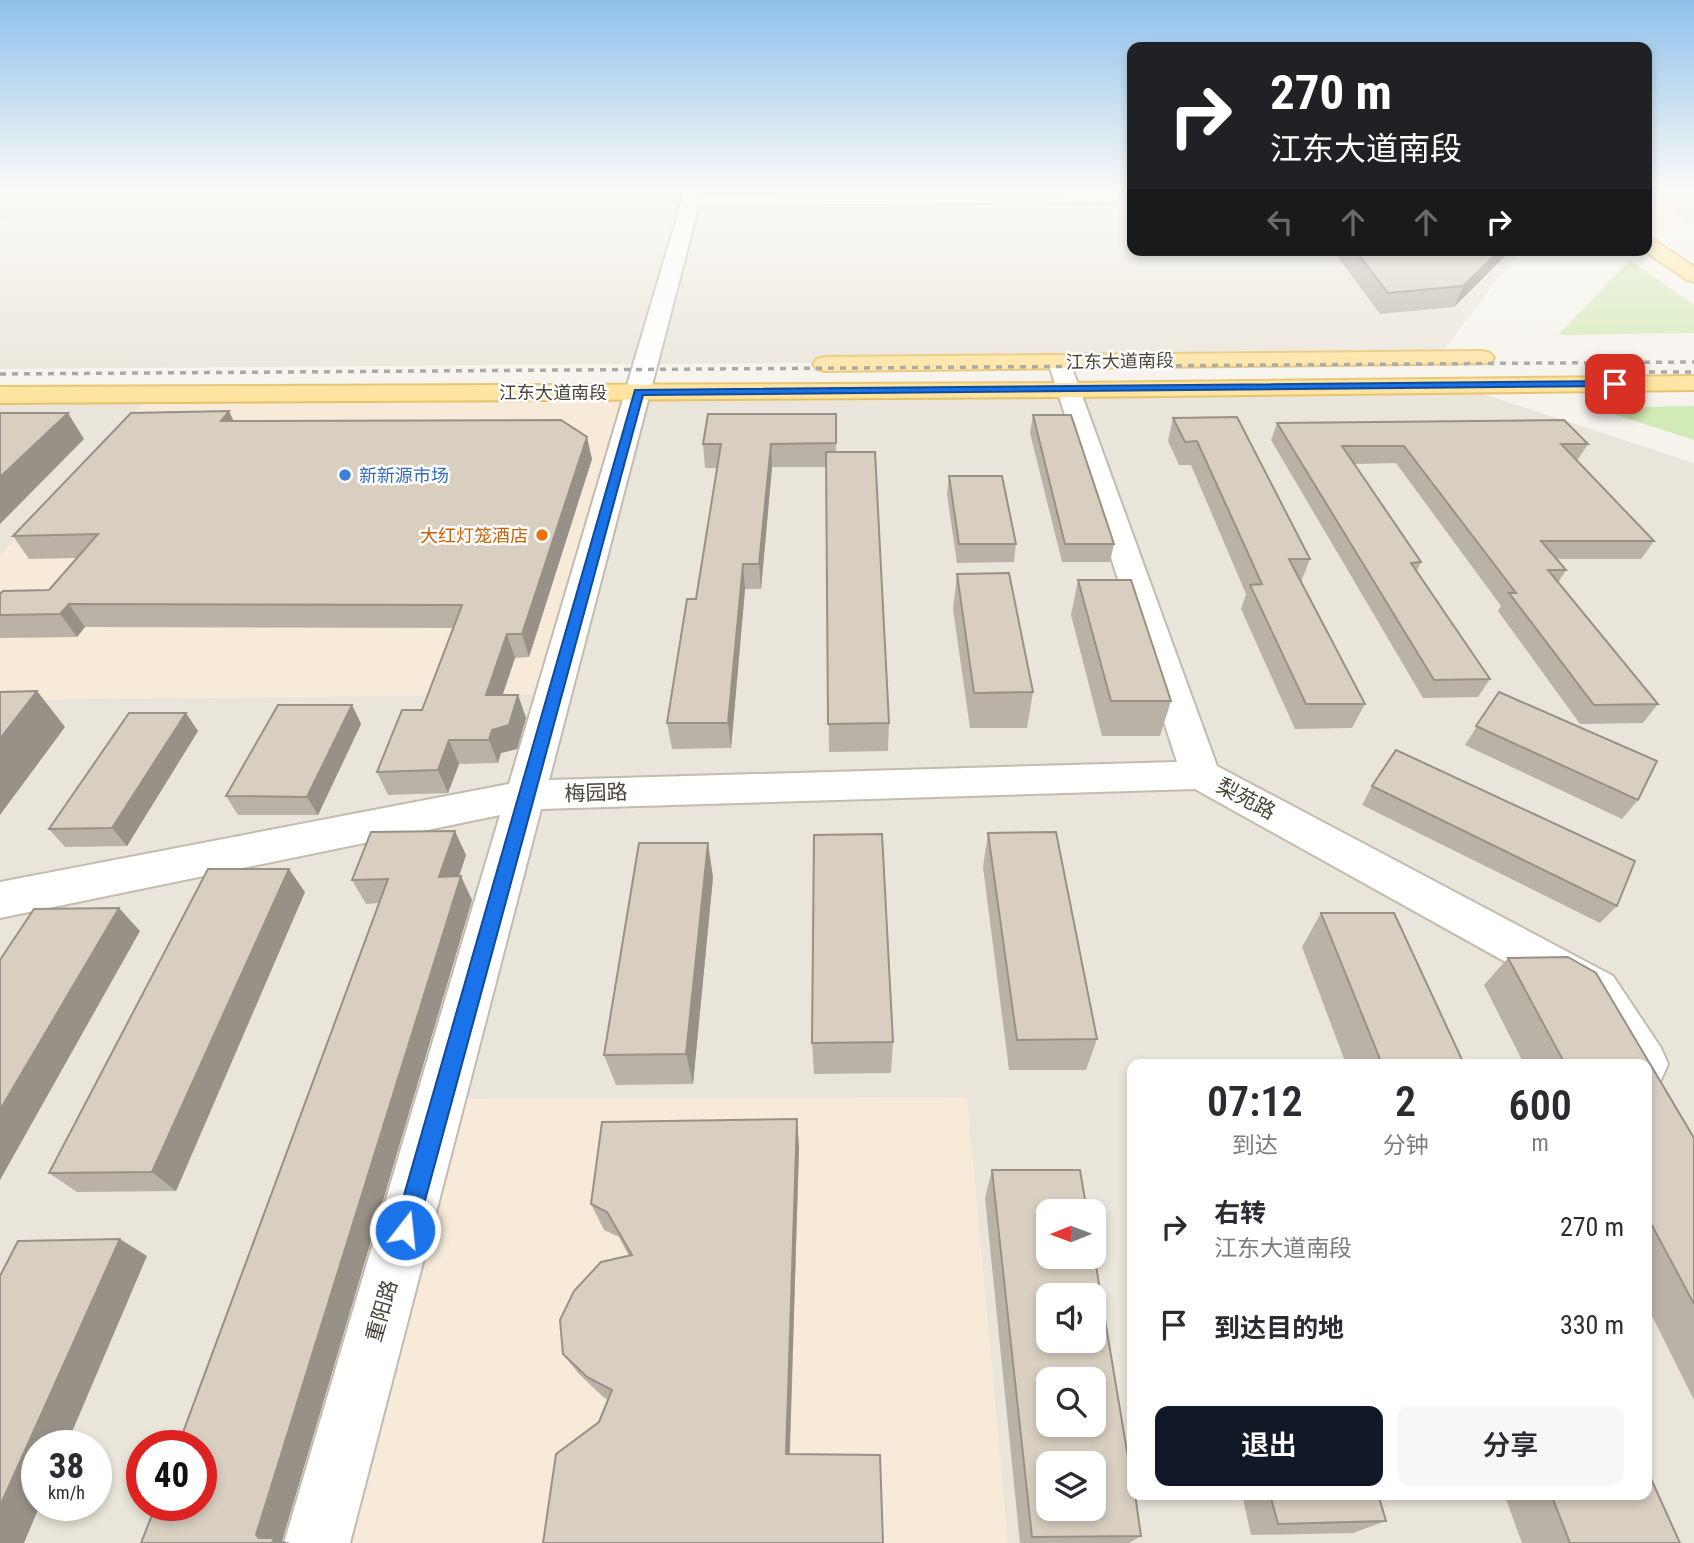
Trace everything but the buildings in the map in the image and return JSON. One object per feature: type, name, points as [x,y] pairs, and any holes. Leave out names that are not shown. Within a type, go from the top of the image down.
[{"type":"main road","points":[[1671,260],[1694,276]]},
{"type":"main road","name":"江东大道南段","points":[[797,365],[1066,376],[1505,358]]},
{"type":"main road","name":"江东大道南段","points":[[0,395],[643,373],[1694,383]]},
{"type":"street","name":"重阳路","points":[[317,1543],[673,260]]},
{"type":"street","name":"梨苑路","points":[[1066,376],[1201,775],[1597,990],[1641,1059]]},
{"type":"street","name":"梅园路","points":[[5,905],[526,795],[1201,775]]},
{"type":"shaded area","points":[[0,260],[1511,260],[1438,358],[0,369]]},
{"type":"shaded area","points":[[1456,385],[1694,463],[1694,1543],[317,1543],[636,396]]},
{"type":"shaded area","name":"新新源市场","points":[[636,392],[550,694],[0,700],[0,556],[153,394]]},
{"type":"shaded area","points":[[153,394],[0,556],[0,395]]},
{"type":"shaded area","points":[[550,694],[316,1543],[0,1543],[0,700]]},
{"type":"shaded area","points":[[967,1097],[1008,1543],[317,1543],[442,1099]]},
{"type":"green space","points":[[1630,260],[1694,305],[1694,333],[1558,335]]},
{"type":"green space","points":[[1694,406],[1694,440],[1595,408]]},
{"type":"railway","points":[[0,374],[1694,362]]},
{"type":"railway","points":[[1649,372],[1694,372]]},
{"type":"place","name":"新新源市场","points":[[345,475]]},
{"type":"place","name":"大红灯笼酒店","points":[[542,535]]},
{"type":"route","points":[[405,1230],[638,392],[1615,384]]}]
